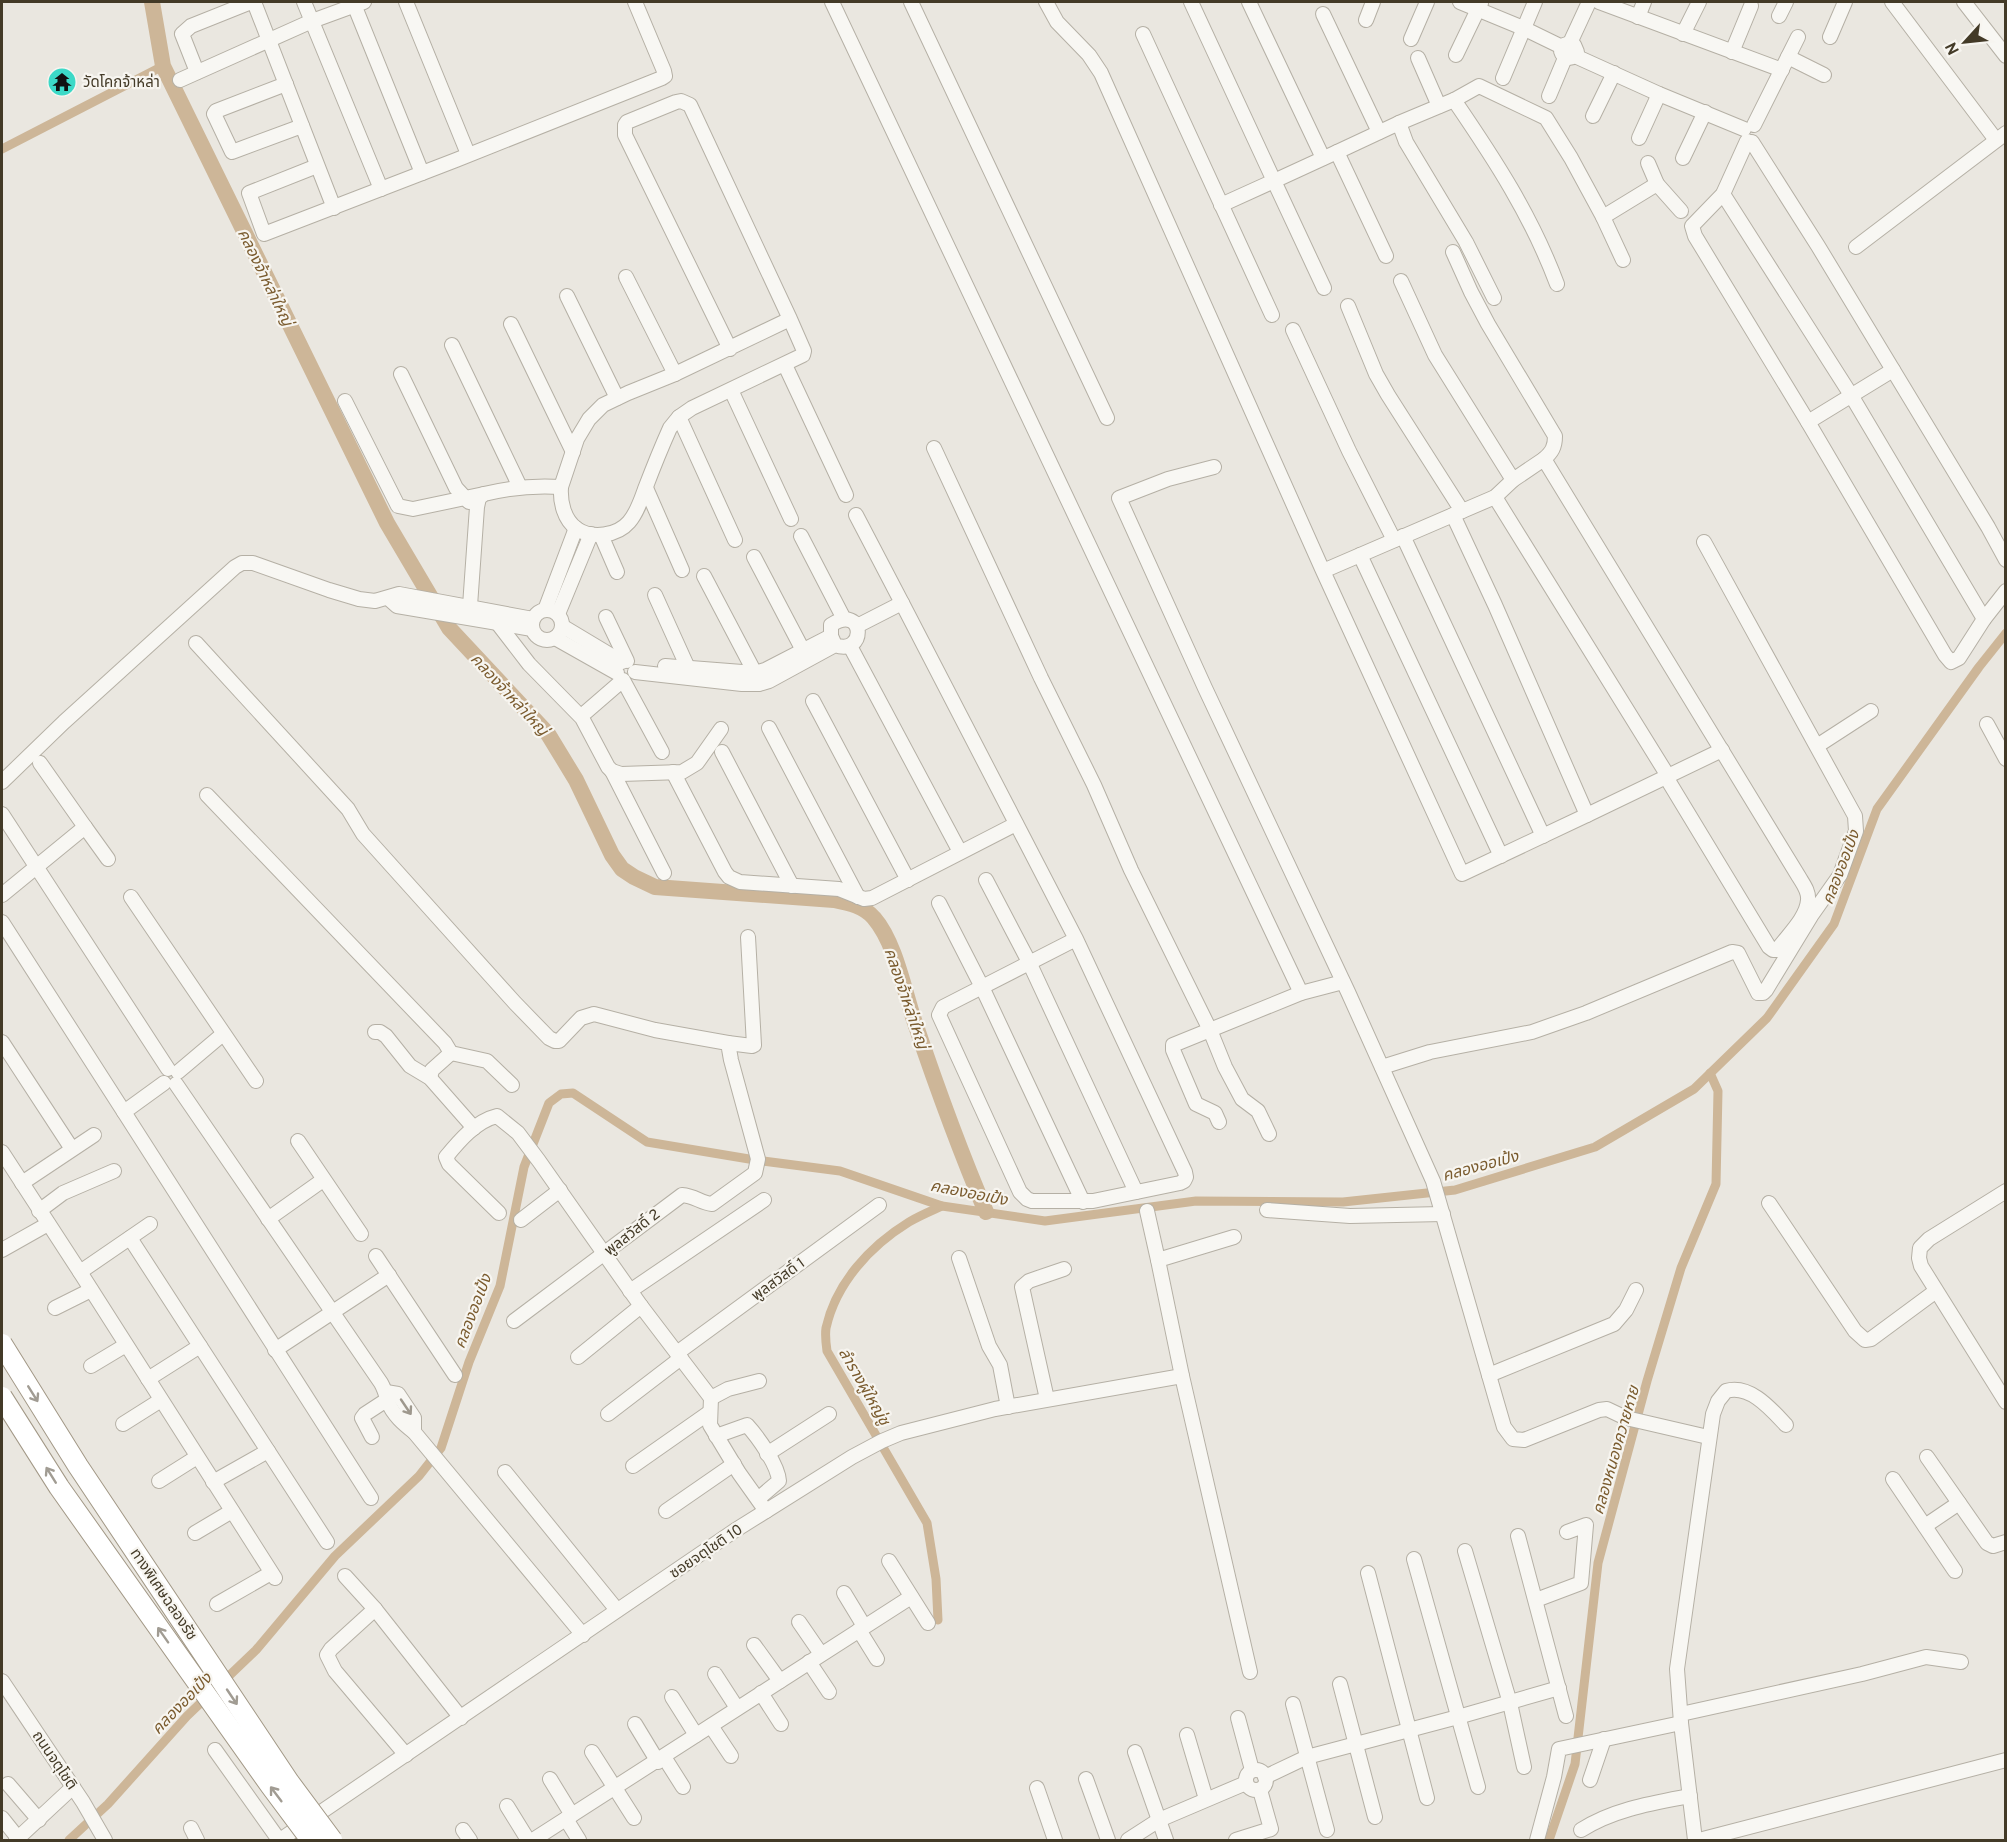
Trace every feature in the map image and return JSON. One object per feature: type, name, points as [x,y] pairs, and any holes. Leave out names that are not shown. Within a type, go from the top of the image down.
[{"type":"highway","name":"ทางพิเศษฉลองรัช","points":[[2,1344],[78,1466],[289,1782],[332,1840]]},
{"type":"highway","name":"ทางพิเศษฉลองรัช","points":[[2,1396],[59,1487],[263,1776],[311,1840]]},
{"type":"street","points":[[197,72],[182,34],[190,26],[253,2],[334,207]]},
{"type":"street","points":[[304,2],[381,189]]},
{"type":"street","points":[[406,2],[468,154]]},
{"type":"street","points":[[317,166],[250,192],[249,196],[264,234],[573,114],[664,76],[635,2]]},
{"type":"street","points":[[832,2],[1301,993]]},
{"type":"street","points":[[911,2],[1107,418]]},
{"type":"street","points":[[1046,2],[1057,22],[1089,55],[1101,73],[1323,571],[1462,874],[1722,750]]},
{"type":"street","points":[[1191,2],[1324,288]]},
{"type":"street","points":[[1249,2],[1323,158]]},
{"type":"street","points":[[1366,20],[1373,2]]},
{"type":"street","points":[[1411,39],[1427,2]]},
{"type":"street","points":[[1460,2],[1480,5],[1568,51],[1749,134],[2006,560]]},
{"type":"street","points":[[1503,78],[1535,2]]},
{"type":"street","points":[[1549,96],[1589,2]]},
{"type":"street","points":[[1599,2],[1732,52],[1785,63],[1824,75]]},
{"type":"street","points":[[1638,17],[1644,2]]},
{"type":"street","points":[[1683,34],[1699,2]]},
{"type":"street","points":[[1779,16],[1786,2]]},
{"type":"street","points":[[1830,37],[1845,2]]},
{"type":"street","points":[[1857,247],[2001,136],[1892,2]]},
{"type":"street","points":[[1964,2],[2006,56]]},
{"type":"street","points":[[180,80],[357,3],[422,173]]},
{"type":"street","points":[[1456,55],[1480,5]]},
{"type":"street","points":[[1732,52],[1751,6]]},
{"type":"street","points":[[1323,14],[1379,132]]},
{"type":"street","points":[[1143,34],[1272,315]]},
{"type":"street","points":[[1798,37],[1749,134],[1724,195],[1695,223],[1692,230],[1945,656],[1951,662],[1959,658],[1984,619],[2006,591]]},
{"type":"street","points":[[1418,58],[1439,106]]},
{"type":"street","points":[[1593,116],[1614,73]]},
{"type":"street","points":[[286,84],[216,111],[214,114],[232,152],[302,126]]},
{"type":"street","points":[[1221,205],[1454,100],[1479,86],[1546,118],[1571,158],[1623,260]]},
{"type":"street","points":[[1639,138],[1659,94]]},
{"type":"street","points":[[1454,100],[1515,193],[1547,257],[1557,284]]},
{"type":"street","points":[[730,349],[625,135],[627,122],[676,102],[681,101],[690,105],[790,320],[804,351],[799,358],[692,408],[679,417],[670,428],[637,511],[628,524],[616,531],[596,535],[576,528],[564,512],[561,487],[577,439],[589,419],[603,405],[675,374],[730,349],[790,320]]},
{"type":"street","points":[[1683,158],[1705,112]]},
{"type":"street","points":[[1399,123],[1422,172],[1466,242],[1494,298]]},
{"type":"street","points":[[1337,153],[1386,256]]},
{"type":"street","points":[[1648,163],[1657,184],[1681,211]]},
{"type":"street","points":[[1603,218],[1657,184]]},
{"type":"street","points":[[1724,195],[1851,395],[1984,619]]},
{"type":"street","points":[[1323,571],[1495,497],[1513,480],[1552,452],[1555,436],[1488,324],[1453,252]]},
{"type":"street","points":[[626,277],[675,374]]},
{"type":"street","points":[[1401,281],[1435,355],[1513,480]]},
{"type":"street","points":[[567,296],[617,398]]},
{"type":"street","points":[[1348,306],[1382,384],[1457,513],[1587,815]]},
{"type":"street","points":[[511,324],[573,452]]},
{"type":"street","points":[[1293,330],[1349,451],[1398,538],[1543,836]]},
{"type":"street","points":[[452,345],[520,488]]},
{"type":"street","points":[[785,364],[846,495]]},
{"type":"street","points":[[1808,422],[1893,370]]},
{"type":"street","points":[[400,374],[456,488],[476,514]]},
{"type":"street","points":[[731,390],[791,519]]},
{"type":"street","points":[[345,401],[398,506],[413,508],[464,497],[542,485],[561,487]]},
{"type":"street","points":[[679,417],[735,540]]},
{"type":"street","points":[[934,448],[1041,678],[1094,785],[1131,870],[1238,1092],[1242,1100],[1258,1111],[1269,1134]]},
{"type":"street","points":[[1495,497],[1667,776],[1769,947],[1777,950],[1804,913],[1808,901],[1807,891],[1544,459]]},
{"type":"street","points":[[1214,467],[1168,479],[1119,498],[1433,1181],[1504,1427],[1512,1439],[1524,1440],[1606,1409],[1626,1418],[1708,1437]]},
{"type":"street","points":[[646,488],[682,570]]},
{"type":"street","points":[[470,606],[476,514],[479,498],[483,494]]},
{"type":"street","points":[[856,515],[1076,939],[1186,1177],[1184,1181],[1083,1202],[1032,1201],[1022,1196],[939,1015],[942,1007],[1076,939]]},
{"type":"street","points":[[555,622],[576,528]]},
{"type":"street","points":[[596,535],[617,572]]},
{"type":"street","points":[[452,610],[470,606],[534,628],[546,640],[596,535]]},
{"type":"street","points":[[801,536],[844,619]]},
{"type":"street","points":[[1382,1067],[1430,1052],[1532,1032],[1586,1013],[1732,952],[1738,952],[1758,993],[1763,993],[1811,916],[1840,875],[1856,831],[1855,816],[1704,542]]},
{"type":"street","points":[[1360,555],[1501,856]]},
{"type":"street","points":[[754,557],[805,655]]},
{"type":"street","points":[[2,782],[137,654],[242,563],[253,563],[359,599],[375,601],[395,599],[452,610],[499,625],[534,628]]},
{"type":"street","points":[[704,576],[755,679]]},
{"type":"street","points":[[655,595],[687,673]]},
{"type":"street","points":[[857,626],[902,603]]},
{"type":"street","points":[[523,657],[540,611],[626,669],[755,679],[833,640]]},
{"type":"street","points":[[606,617],[662,752]]},
{"type":"street","points":[[844,619],[852,620],[857,626],[857,637],[850,646],[844,647],[833,640],[831,625],[844,619]]},
{"type":"street","points":[[499,625],[523,657],[582,718],[664,873]]},
{"type":"street","points":[[196,643],[348,809],[363,834],[549,1038],[559,1041],[581,1018],[594,1014],[655,1030],[728,1043],[754,1045],[748,937]]},
{"type":"street","points":[[850,646],[960,852]]},
{"type":"street","points":[[586,712],[626,669]]},
{"type":"street","points":[[813,701],[908,880]]},
{"type":"street","points":[[1817,746],[1871,711]]},
{"type":"street","points":[[1987,724],[2006,759]]},
{"type":"street","points":[[769,728],[858,897]]},
{"type":"street","points":[[612,771],[627,774],[682,772],[697,763],[721,729]]},
{"type":"street","points":[[722,752],[792,886]]},
{"type":"street","points":[[40,763],[108,859]]},
{"type":"street","points":[[673,772],[725,872],[729,877],[740,882],[838,889],[858,897],[872,898],[1016,824]]},
{"type":"street","points":[[207,795],[445,1043],[451,1053],[487,1060],[512,1084]]},
{"type":"street","points":[[2,814],[171,1077],[387,1395],[388,1403],[401,1422],[416,1435],[583,1635]]},
{"type":"street","points":[[2,895],[85,827]]},
{"type":"street","points":[[986,880],[1029,962],[1136,1192]]},
{"type":"street","points":[[131,897],[256,1081]]},
{"type":"street","points":[[939,903],[982,987],[1083,1202]]},
{"type":"street","points":[[2,922],[371,1498]]},
{"type":"street","points":[[1219,1122],[1215,1113],[1196,1104],[1173,1047],[1177,1043],[1301,993],[1343,982]]},
{"type":"street","points":[[375,1032],[386,1036],[410,1066],[430,1078],[474,1128]]},
{"type":"street","points":[[124,1112],[223,1034]]},
{"type":"street","points":[[2,1042],[72,1149]]},
{"type":"street","name":"พูลสวัสดิ์ 2","points":[[514,1321],[682,1195],[692,1196],[707,1204],[712,1204],[756,1166],[730,1060],[728,1043]]},
{"type":"street","points":[[430,1078],[432,1070],[451,1053]]},
{"type":"street","points":[[499,1213],[446,1159],[447,1155],[474,1128],[489,1118],[497,1116],[518,1133],[630,1291],[679,1355],[710,1405],[710,1425],[716,1436],[762,1505],[779,1481],[777,1470],[767,1454],[747,1425],[716,1436]]},
{"type":"street","points":[[22,1183],[93,1135]]},
{"type":"street","points":[[298,1141],[361,1234]]},
{"type":"street","points":[[2,1152],[273,1576],[217,1604]]},
{"type":"street","points":[[39,1211],[63,1193],[114,1171]]},
{"type":"street","points":[[268,1219],[324,1180]]},
{"type":"street","points":[[521,1220],[560,1190]]},
{"type":"street","points":[[2006,1191],[1929,1239],[1920,1248],[1919,1258],[1921,1266],[1936,1291],[2006,1402]]},
{"type":"street","points":[[630,1291],[764,1200]]},
{"type":"street","points":[[1769,1203],[1855,1331],[1865,1340],[1871,1340],[1936,1291]]},
{"type":"street","name":"พูลสวัสดิ์ 1","points":[[608,1414],[679,1355],[879,1205]]},
{"type":"street","points":[[1267,1210],[1350,1216],[1443,1211]]},
{"type":"street","points":[[1147,1211],[1182,1376],[1250,1672]]},
{"type":"street","points":[[2,1250],[48,1224]]},
{"type":"street","points":[[80,1272],[150,1224]]},
{"type":"street","points":[[1158,1260],[1234,1237]]},
{"type":"street","points":[[130,1238],[327,1542]]},
{"type":"street","points":[[376,1256],[455,1375]]},
{"type":"street","points":[[959,1258],[989,1346],[1000,1365],[1008,1407]]},
{"type":"street","points":[[1047,1399],[1022,1287],[1029,1281],[1064,1269]]},
{"type":"street","points":[[275,1350],[389,1275]]},
{"type":"street","points":[[55,1308],[91,1290]]},
{"type":"street","points":[[1489,1375],[1614,1324],[1626,1310],[1635,1290]]},
{"type":"street","points":[[578,1357],[641,1306]]},
{"type":"street","points":[[91,1366],[126,1345]]},
{"type":"street","points":[[148,1379],[200,1346]]},
{"type":"street","name":"ซอยจตุโชติ 10","points":[[280,1840],[583,1635],[762,1505],[879,1443],[901,1433],[1008,1407],[1182,1376]]},
{"type":"street","points":[[633,1466],[728,1389],[759,1381]]},
{"type":"street","points":[[1786,1425],[1756,1397],[1733,1389],[1726,1391],[1718,1401],[1708,1437],[1677,1670],[1690,1796],[1697,1840],[2006,1760]]},
{"type":"street","points":[[372,1437],[362,1418],[387,1395]]},
{"type":"street","points":[[123,1424],[161,1400]]},
{"type":"street","points":[[767,1454],[829,1414]]},
{"type":"street","points":[[213,1482],[268,1451]]},
{"type":"street","points":[[159,1481],[197,1457]]},
{"type":"street","points":[[1927,1457],[1987,1543],[1993,1546],[2006,1542]]},
{"type":"street","points":[[666,1510],[734,1464]]},
{"type":"street","points":[[505,1472],[617,1610]]},
{"type":"street","points":[[1893,1479],[1955,1571]]},
{"type":"street","points":[[1925,1526],[1959,1503]]},
{"type":"street","points":[[195,1533],[232,1511]]},
{"type":"street","points":[[1536,1600],[1581,1583],[1586,1525],[1567,1532]]},
{"type":"street","points":[[1518,1536],[1566,1716]]},
{"type":"street","points":[[1465,1551],[1510,1703],[1524,1767]]},
{"type":"street","points":[[1414,1559],[1478,1787]]},
{"type":"street","points":[[889,1561],[928,1623]]},
{"type":"street","points":[[1368,1573],[1427,1798]]},
{"type":"street","points":[[345,1576],[375,1609],[461,1718]]},
{"type":"street","points":[[843,1593],[877,1659]]},
{"type":"street","points":[[533,1840],[911,1597]]},
{"type":"street","points":[[375,1609],[327,1655],[336,1671],[406,1755]]},
{"type":"street","points":[[799,1622],[821,1654]]},
{"type":"street","points":[[754,1645],[780,1681]]},
{"type":"street","points":[[1537,1840],[1559,1749],[1926,1657],[1961,1662]]},
{"type":"street","points":[[809,1662],[830,1692]]},
{"type":"street","points":[[715,1674],[737,1708]]},
{"type":"street","name":"ถนนจตุโชติ","points":[[2,1681],[83,1802],[104,1838]]},
{"type":"street","points":[[1340,1684],[1374,1817]]},
{"type":"street","points":[[1236,1840],[1271,1829],[1263,1783],[1260,1771],[1252,1770],[1246,1775],[1246,1783],[1251,1789],[1263,1783],[1307,1757],[1559,1688]]},
{"type":"street","points":[[761,1693],[781,1724]]},
{"type":"street","points":[[672,1697],[696,1735]]},
{"type":"street","points":[[1293,1704],[1327,1830]]},
{"type":"street","points":[[1238,1718],[1252,1770]]},
{"type":"street","points":[[634,1724],[683,1787]]},
{"type":"street","points":[[711,1726],[731,1756]]},
{"type":"street","points":[[1187,1735],[1206,1799]]},
{"type":"street","points":[[1590,1780],[1604,1739]]},
{"type":"street","points":[[215,1750],[280,1840]]},
{"type":"street","points":[[592,1752],[634,1818]]},
{"type":"street","points":[[1135,1752],[1166,1840]]},
{"type":"street","points":[[550,1779],[579,1840]]},
{"type":"street","points":[[1086,1779],[1108,1840]]},
{"type":"street","points":[[1128,1840],[1159,1820],[1246,1783]]},
{"type":"street","points":[[8,1784],[39,1820]]},
{"type":"street","points":[[2,1818],[17,1839],[73,1787]]},
{"type":"street","points":[[1037,1788],[1055,1840]]},
{"type":"street","points":[[1581,1830],[1602,1817],[1657,1802],[1690,1796]]},
{"type":"street","points":[[507,1806],[528,1840]]},
{"type":"waterway","name":"คลองจ้าหล่าใหญ่","points":[[152,2],[163,66],[387,523],[449,628],[548,734],[576,780],[612,855],[622,869],[655,887],[834,900],[861,908],[874,918],[888,940],[893,953],[939,1093],[986,1212]]},
{"type":"waterway","points":[[2,149],[163,66]]},
{"type":"waterway","name":"คลองออเป้ง","points":[[69,1840],[108,1804],[187,1716],[256,1650],[335,1556],[419,1476],[441,1448],[469,1362],[500,1286],[524,1167],[549,1103],[561,1094],[573,1093],[647,1142],[840,1171],[942,1206],[1045,1221],[1196,1201],[1343,1202],[1455,1190],[1595,1147],[1694,1089],[1767,1018],[1834,924],[1877,809],[2006,633]]},
{"type":"waterway","name":"คลองหนองควายหาย","points":[[1549,1840],[1575,1764],[1598,1563],[1647,1381],[1681,1268],[1716,1184],[1718,1091],[1710,1073]]},
{"type":"waterway","name":"ลำรางผู้ใหญ่ชู","points":[[938,1620],[936,1579],[927,1523],[827,1351],[826,1328],[846,1281],[868,1254],[909,1222],[942,1206]]},
{"type":"place","name":"วัดโคกจ้าหล่า","points":[[62,82]]}]
